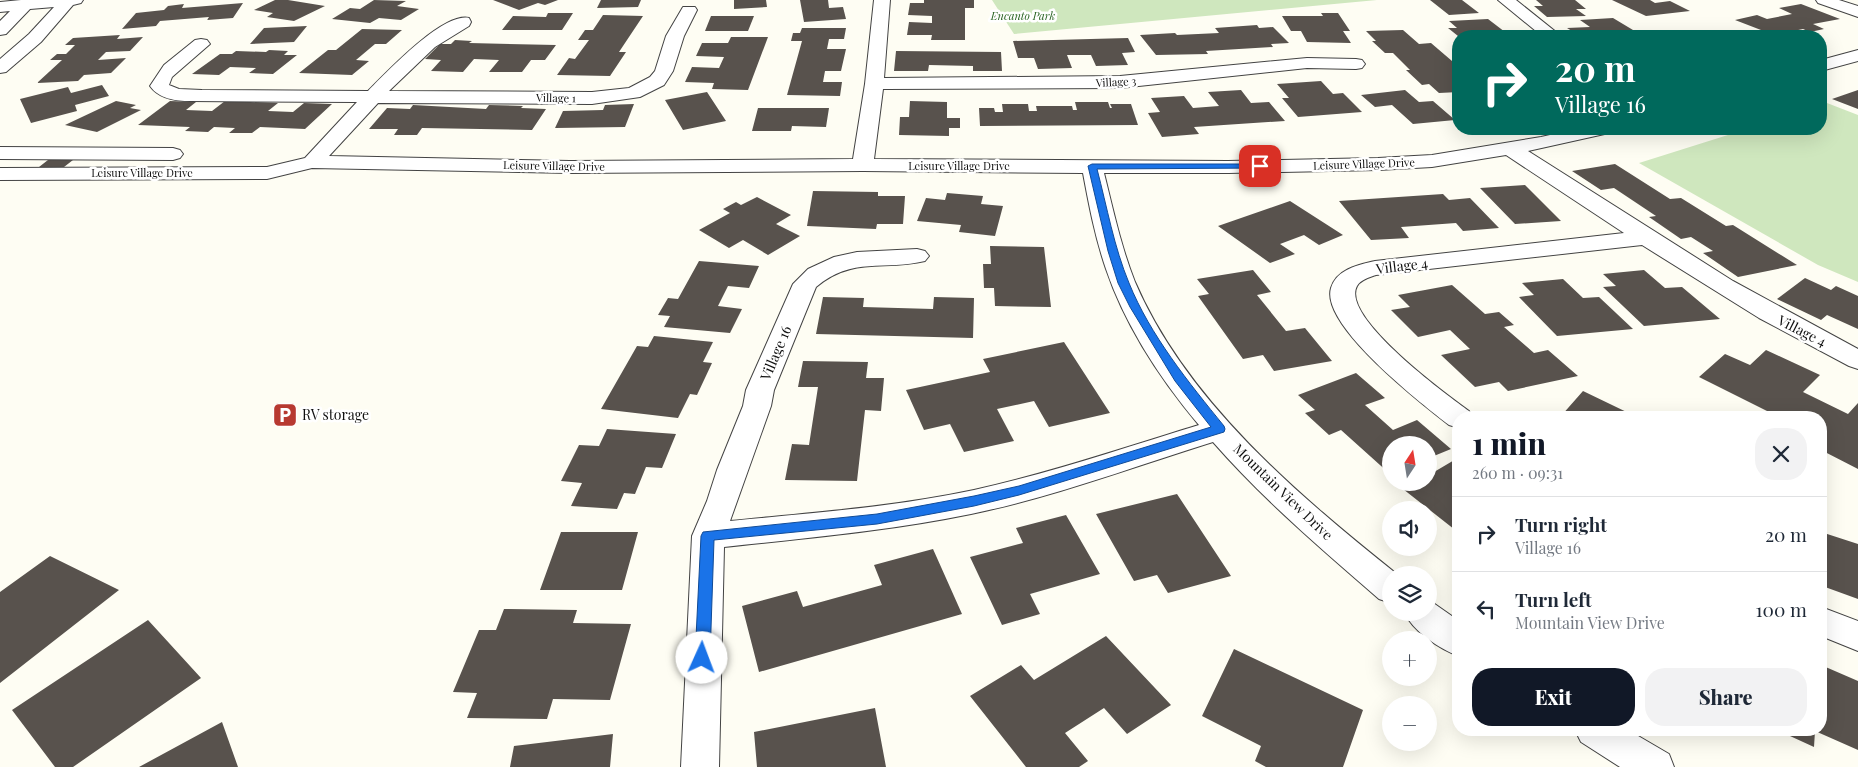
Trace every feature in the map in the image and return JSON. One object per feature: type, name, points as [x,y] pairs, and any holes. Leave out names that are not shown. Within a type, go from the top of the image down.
[{"type":"street","points":[[0,68],[35,38],[69,0]]},
{"type":"street","points":[[0,7],[28,2],[75,0]]},
{"type":"street","points":[[863,165],[874,84],[882,0]]},
{"type":"street","points":[[1506,0],[1544,30]]},
{"type":"street","points":[[1824,0],[1858,12]]},
{"type":"street","points":[[0,30],[28,2]]},
{"type":"street","name":"Village 1","points":[[201,44],[179,60],[160,80],[159,86],[164,91],[181,95],[202,96],[592,98],[633,93],[647,88],[657,81],[661,76],[675,36],[689,10]]},
{"type":"street","points":[[312,162],[373,96],[429,41],[463,22]]},
{"type":"street","points":[[1829,63],[1858,55]]},
{"type":"street","name":"Village 3","points":[[874,84],[1093,83],[1152,80],[1307,63],[1356,64]]},
{"type":"street","points":[[1829,63],[1858,70]]},
{"type":"street","name":"Leisure Village Drive","points":[[0,153],[286,155],[312,162],[570,166],[1378,164],[1432,162],[1573,135]]},
{"type":"street","name":"Village 4","points":[[1509,148],[1646,238],[1782,322],[1858,360]]},
{"type":"street","points":[[0,174],[28,154]]},
{"type":"street","name":"Leisure Village Drive","points":[[0,174],[267,173],[312,162]]},
{"type":"street","name":"Mountain View Drive","points":[[1092,166],[1111,247],[1124,283],[1135,307],[1179,379],[1220,429],[1302,513],[1382,581]]},
{"type":"street","name":"Village 4","points":[[1452,412],[1411,379],[1364,334],[1351,317],[1344,303],[1343,290],[1349,279],[1360,272],[1375,268],[1646,238]]},
{"type":"street","name":"Village 16","points":[[700,767],[702,639],[708,536],[724,501],[732,470],[757,406],[760,390],[805,284],[815,272],[846,260],[917,256]]},
{"type":"street","points":[[708,536],[877,519],[974,501],[1019,490],[1220,429]]},
{"type":"street","points":[[1433,621],[1452,636]]},
{"type":"street","points":[[1827,623],[1858,636]]},
{"type":"street","points":[[1604,736],[1655,767]]},
{"type":"green space","name":"Encanto Park","points":[[992,0],[1377,0],[1014,34]]},
{"type":"green space","points":[[1827,103],[1858,115],[1858,282],[1818,265],[1639,163],[1728,135],[1827,135]]},
{"type":"building","points":[[275,0],[288,0],[325,6],[294,21],[267,17],[273,13],[254,10]]},
{"type":"building","points":[[374,0],[406,1],[397,6],[419,9],[401,20],[379,18],[370,23],[332,19],[350,8],[360,9]]},
{"type":"building","points":[[493,0],[558,0],[545,5],[538,3],[519,10]]},
{"type":"building","points":[[601,0],[641,0],[638,7],[597,8]]},
{"type":"building","points":[[734,0],[766,0],[767,7],[734,9]]},
{"type":"building","points":[[800,0],[828,0],[829,8],[843,7],[846,19],[804,22]]},
{"type":"building","points":[[924,0],[974,0],[974,8],[965,8],[965,40],[931,40],[932,35],[907,35],[909,22],[932,23],[932,16],[908,15],[910,3],[924,3]]},
{"type":"building","points":[[1430,0],[1462,0],[1479,13],[1449,15]]},
{"type":"building","points":[[1536,0],[1575,0],[1586,9],[1576,9],[1586,16],[1547,17],[1534,6],[1543,6]]},
{"type":"building","points":[[1612,0],[1650,0],[1655,3],[1670,1],[1690,11],[1646,16]]},
{"type":"building","points":[[243,3],[233,18],[207,20],[209,17],[160,21],[156,26],[122,29],[136,13],[164,10],[168,6],[184,4],[182,8]]},
{"type":"building","points":[[1801,4],[1840,19],[1813,24],[1824,29],[1819,30],[1761,30],[1735,20],[1757,15],[1767,19],[1792,14],[1779,8]]},
{"type":"building","points":[[548,13],[573,13],[562,30],[502,30],[513,16],[546,17]]},
{"type":"building","points":[[1321,13],[1338,13],[1350,31],[1343,31],[1351,43],[1307,42],[1301,31],[1291,31],[1282,16],[1323,16]]},
{"type":"building","points":[[603,15],[643,16],[619,52],[626,52],[610,76],[557,75],[569,58],[575,59],[589,40],[578,40],[585,30],[593,30]]},
{"type":"building","points":[[711,16],[754,16],[748,31],[705,31]]},
{"type":"building","points":[[1613,18],[1633,30],[1570,30],[1567,28],[1590,27],[1580,20]]},
{"type":"building","points":[[1488,19],[1502,30],[1452,31],[1448,28],[1457,28],[1449,21]]},
{"type":"building","points":[[1257,25],[1259,28],[1273,27],[1289,43],[1271,44],[1273,47],[1206,51],[1208,54],[1156,55],[1140,35],[1219,33],[1215,28]]},
{"type":"building","points":[[307,26],[294,42],[250,44],[264,28]]},
{"type":"building","points":[[802,28],[846,28],[844,39],[829,39],[827,49],[846,49],[841,71],[825,71],[823,82],[842,82],[840,96],[787,95],[802,41],[791,41],[793,33],[800,33]]},
{"type":"building","points":[[362,29],[402,30],[386,44],[375,44],[356,60],[369,61],[352,75],[299,73],[328,50],[336,50]]},
{"type":"building","points":[[1403,30],[1419,44],[1431,43],[1452,61],[1452,92],[1439,93],[1429,84],[1422,85],[1406,70],[1410,70],[1393,53],[1385,53],[1372,41],[1376,41],[1366,31]]},
{"type":"building","points":[[120,35],[117,39],[143,37],[130,51],[106,52],[98,60],[126,58],[111,73],[84,75],[78,81],[37,83],[62,60],[50,60],[57,54],[66,54],[75,45],[65,45],[73,38]]},
{"type":"building","points":[[731,37],[768,37],[748,90],[712,89],[714,83],[685,82],[692,67],[719,68],[724,57],[696,56],[702,43],[728,43]]},
{"type":"building","points":[[1128,38],[1135,52],[1122,53],[1128,65],[1096,66],[1091,55],[1067,55],[1072,68],[1038,69],[1034,58],[1018,58],[1013,41]]},
{"type":"building","points":[[455,40],[472,41],[469,43],[556,45],[545,60],[531,60],[522,72],[489,72],[499,60],[474,59],[463,72],[431,71],[441,60],[425,59],[440,44],[451,44]]},
{"type":"building","points":[[269,50],[288,51],[284,55],[297,55],[273,74],[249,73],[256,68],[230,67],[219,75],[192,74],[220,54],[232,54],[236,51],[266,52]]},
{"type":"building","points":[[896,51],[1001,52],[1002,71],[973,71],[973,66],[929,65],[928,71],[894,71]]},
{"type":"building","points":[[1321,81],[1333,94],[1343,93],[1362,112],[1298,117],[1282,98],[1289,98],[1277,84]]},
{"type":"building","points":[[102,85],[109,96],[75,105],[77,111],[31,123],[20,99],[68,87],[71,93]]},
{"type":"building","points":[[1241,90],[1251,103],[1269,102],[1285,121],[1194,127],[1199,134],[1162,137],[1148,113],[1160,112],[1151,98],[1184,96],[1193,108],[1219,106],[1208,92]]},
{"type":"building","points":[[1405,90],[1419,102],[1433,101],[1452,117],[1452,120],[1413,124],[1392,105],[1375,107],[1361,95]]},
{"type":"building","points":[[1858,90],[1858,109],[1832,99]]},
{"type":"building","points":[[707,92],[726,121],[683,130],[665,100]]},
{"type":"building","points":[[116,101],[136,105],[130,108],[141,110],[97,132],[65,125]]},
{"type":"building","points":[[170,101],[196,102],[186,110],[212,111],[225,101],[278,103],[268,111],[293,112],[304,103],[332,104],[305,129],[260,127],[252,133],[229,133],[235,128],[214,127],[208,132],[185,131],[190,127],[138,125]]},
{"type":"building","points":[[910,101],[947,102],[947,118],[960,118],[960,128],[949,128],[949,136],[899,135],[900,117],[909,117]]},
{"type":"building","points":[[1075,102],[1108,102],[1110,108],[1112,108],[1110,104],[1131,104],[1138,125],[980,126],[979,108],[994,108],[995,112],[1003,112],[1002,104],[1028,104],[1029,111],[1037,111],[1036,106],[1072,106],[1073,110],[1077,110]]},
{"type":"building","points":[[634,104],[625,127],[555,128],[563,111],[603,110],[605,105]]},
{"type":"building","points":[[413,105],[486,109],[489,105],[523,106],[521,108],[546,109],[532,130],[422,128],[417,135],[394,135],[398,129],[369,129],[387,108],[410,109]]},
{"type":"building","points":[[758,108],[829,108],[826,127],[792,126],[791,131],[752,131]]},
{"type":"building","points":[[48,160],[73,160],[64,167],[39,167]]},
{"type":"building","points":[[1615,164],[1670,199],[1681,198],[1726,226],[1733,225],[1797,265],[1738,277],[1703,253],[1713,251],[1691,237],[1681,239],[1649,217],[1656,216],[1614,188],[1601,190],[1572,171]]},
{"type":"building","points":[[1525,185],[1561,221],[1515,224],[1480,188]]},
{"type":"building","points":[[813,191],[878,192],[878,196],[905,196],[903,224],[877,224],[876,229],[807,226]]},
{"type":"building","points":[[947,193],[983,196],[981,204],[1003,206],[995,236],[959,232],[961,225],[917,221],[926,198],[945,200]]},
{"type":"building","points":[[1443,194],[1449,200],[1470,198],[1499,228],[1463,231],[1456,223],[1401,227],[1409,238],[1371,240],[1339,201]]},
{"type":"building","points":[[757,197],[791,215],[776,224],[800,236],[768,255],[743,240],[729,248],[699,230],[730,213],[723,209],[736,202],[741,205]]},
{"type":"building","points":[[1290,201],[1343,235],[1319,245],[1304,235],[1280,244],[1295,254],[1270,263],[1218,226]]},
{"type":"building","points":[[990,246],[1044,247],[1051,307],[995,306],[994,288],[984,288],[983,264],[991,264]]},
{"type":"building","points":[[699,261],[759,266],[749,288],[728,286],[718,306],[742,309],[730,333],[664,327],[670,316],[658,315],[668,298],[678,299]]},
{"type":"building","points":[[1253,270],[1271,292],[1257,295],[1286,331],[1305,328],[1332,361],[1274,371],[1263,355],[1243,359],[1198,296],[1209,294],[1197,279]]},
{"type":"building","points":[[1644,270],[1665,288],[1682,287],[1720,319],[1644,326],[1603,287],[1616,286],[1603,274]]},
{"type":"building","points":[[1805,278],[1831,290],[1836,286],[1858,296],[1858,329],[1827,315],[1821,320],[1777,299]]},
{"type":"building","points":[[1563,279],[1583,298],[1599,297],[1633,329],[1557,336],[1519,297],[1534,295],[1522,283]]},
{"type":"building","points":[[1452,285],[1485,314],[1499,312],[1514,325],[1504,327],[1534,353],[1548,350],[1578,376],[1508,391],[1499,382],[1475,387],[1441,355],[1470,349],[1450,330],[1418,337],[1391,310],[1410,307],[1398,295]]},
{"type":"building","points":[[823,297],[864,298],[863,307],[933,309],[934,297],[974,298],[973,338],[816,334]]},
{"type":"building","points":[[654,336],[713,342],[703,362],[712,363],[697,395],[690,394],[678,418],[601,409],[637,346],[648,347]]},
{"type":"building","points":[[1064,342],[1110,413],[1049,427],[1034,401],[997,409],[1014,441],[964,452],[950,424],[924,430],[906,390],[990,372],[983,359]]},
{"type":"building","points":[[1766,350],[1820,375],[1803,392],[1848,414],[1858,403],[1858,469],[1827,453],[1827,411],[1767,411],[1699,377],[1725,354],[1750,365]]},
{"type":"building","points":[[803,361],[868,362],[866,378],[884,378],[881,411],[865,410],[857,481],[785,480],[792,444],[809,445],[818,387],[798,387]]},
{"type":"building","points":[[1356,373],[1385,398],[1365,405],[1393,430],[1417,420],[1436,436],[1382,436],[1382,467],[1341,430],[1329,435],[1305,413],[1315,410],[1298,395]]},
{"type":"building","points":[[1583,391],[1624,411],[1565,411]]},
{"type":"building","points":[[607,429],[676,434],[662,468],[646,467],[635,494],[624,493],[617,509],[571,506],[582,483],[561,481],[579,445],[599,446]]},
{"type":"building","points":[[1438,438],[1451,449],[1438,454]]},
{"type":"building","points":[[1452,461],[1452,528],[1437,516],[1437,501],[1418,501],[1406,491],[1438,491],[1438,470]]},
{"type":"building","points":[[1177,494],[1231,576],[1168,593],[1157,575],[1134,581],[1096,514]]},
{"type":"building","points":[[1066,515],[1100,574],[1030,594],[1040,614],[1002,625],[970,557],[1023,543],[1016,528]]},
{"type":"building","points":[[561,532],[638,532],[622,590],[540,590]]},
{"type":"building","points":[[1827,534],[1858,544],[1858,599],[1827,588]]},
{"type":"building","points":[[933,549],[962,614],[759,672],[742,606],[797,591],[803,607],[882,585],[874,565]]},
{"type":"building","points":[[50,556],[119,590],[0,683],[0,592]]},
{"type":"building","points":[[504,609],[577,610],[573,623],[631,624],[610,700],[553,699],[547,719],[467,718],[477,693],[453,692],[479,630],[496,630]]},
{"type":"building","points":[[148,620],[201,678],[73,767],[55,767],[12,710]]},
{"type":"building","points":[[1106,636],[1171,705],[1127,734],[1104,708],[1065,733],[1088,761],[1079,767],[1026,767],[970,696],[1021,665],[1034,680]]},
{"type":"building","points":[[1234,649],[1363,710],[1343,767],[1266,767],[1255,761],[1261,746],[1202,716]]},
{"type":"building","points":[[1827,668],[1858,681],[1858,750],[1826,736]]},
{"type":"building","points":[[875,708],[886,767],[757,767],[754,732]]},
{"type":"building","points":[[222,722],[238,767],[139,767]]},
{"type":"building","points":[[613,734],[610,767],[510,767],[514,746]]},
{"type":"building","points":[[1790,736],[1815,736],[1814,747]]},
{"type":"place","name":"RV storage","points":[[285,415]]},
{"type":"route","points":[[702,658],[708,536],[877,519],[927,511],[1019,490],[1220,429],[1179,379],[1163,356],[1135,307],[1112,251],[1092,166],[1260,166]]}]
